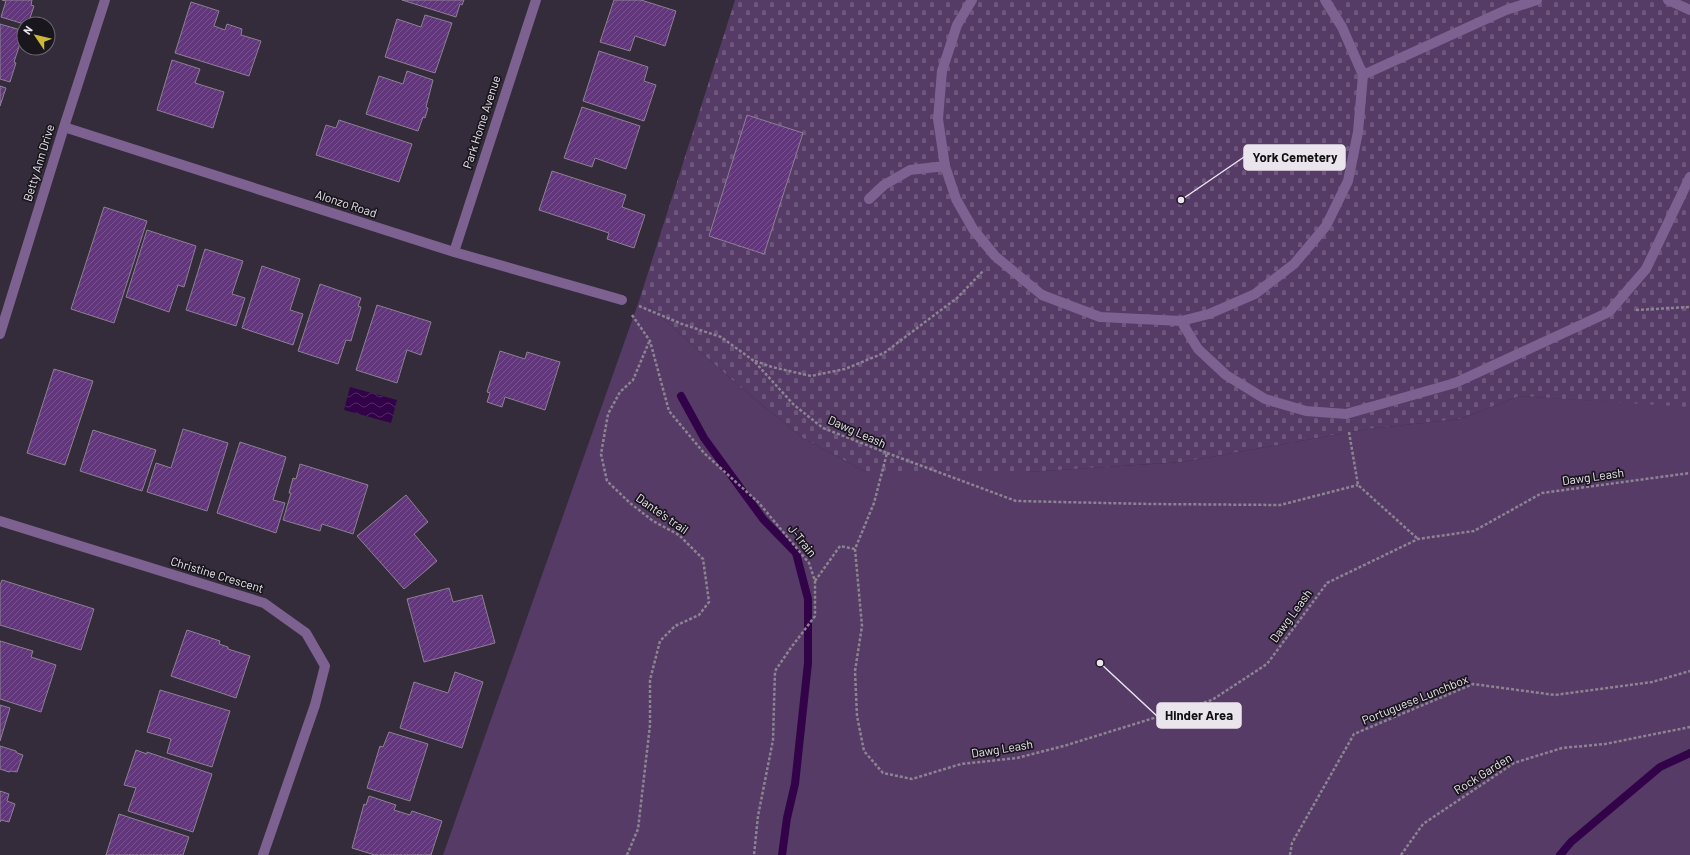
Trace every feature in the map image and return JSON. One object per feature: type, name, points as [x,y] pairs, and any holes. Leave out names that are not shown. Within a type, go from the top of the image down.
[{"type":"street","name":"Betty Ann Drive","points":[[0,334],[105,0]]},
{"type":"street","name":"Park Home Avenue","points":[[454,252],[536,0]]},
{"type":"street","points":[[972,0],[957,25],[942,71],[938,119],[945,166],[956,199],[973,229],[995,256],[1042,295],[1100,317],[1181,321],[1209,314],[1255,294],[1294,264],[1326,226],[1348,181],[1358,132],[1363,75],[1342,27],[1325,0]]},
{"type":"street","points":[[1363,75],[1506,10],[1537,0]]},
{"type":"street","points":[[1668,0],[1690,10]]},
{"type":"street","name":"Alonzo Road","points":[[64,127],[454,252],[622,300]]},
{"type":"street","points":[[869,199],[884,185],[910,170],[945,166]]},
{"type":"street","points":[[1181,321],[1198,349],[1226,375],[1265,399],[1306,411],[1346,414],[1455,383],[1609,312],[1646,269],[1690,177]]},
{"type":"street","name":"Christine Crescent","points":[[0,521],[264,603],[306,633],[326,666],[315,705],[263,855]]},
{"type":"path","points":[[754,361],[772,367],[811,376],[845,369],[884,353],[957,298],[978,277],[995,256]]},
{"type":"path","name":"J-Train","points":[[622,300],[650,341],[669,412],[704,453],[759,503],[809,563],[815,581],[815,616],[775,671],[773,740],[758,816],[754,855]]},
{"type":"path","name":"Dawg Leash","points":[[622,300],[682,324],[721,336],[754,361],[794,405],[823,428],[887,453],[874,503],[855,549],[862,626],[855,671],[857,716],[864,751],[883,773],[912,779],[961,764],[1017,758],[1067,745],[1212,700],[1267,664],[1327,583],[1418,539],[1474,531],[1542,493],[1690,473]]},
{"type":"path","points":[[1609,312],[1690,307]]},
{"type":"path","name":"Dante's trail","points":[[627,855],[638,828],[650,725],[650,680],[660,641],[675,626],[699,615],[709,602],[703,559],[679,535],[653,520],[630,503],[607,481],[601,454],[608,414],[620,392],[633,380],[650,341]]},
{"type":"path","points":[[1346,414],[1358,485],[1418,539]]},
{"type":"path","points":[[887,453],[1016,501],[1280,505],[1358,485]]},
{"type":"path","points":[[815,581],[840,546],[855,549]]},
{"type":"path","name":"Portuguese Lunchbox","points":[[1290,855],[1292,843],[1354,734],[1473,684],[1555,695],[1652,682],[1690,670]]},
{"type":"path","name":"Rock Garden","points":[[1401,855],[1423,824],[1514,763],[1562,748],[1605,744],[1690,727]]},
{"type":"green space","points":[[735,0],[1690,0],[1690,408],[1520,396],[1460,419],[1368,429],[1183,462],[1027,472],[866,472],[803,438],[740,387],[640,298]]},
{"type":"green space","points":[[640,298],[740,387],[803,438],[866,472],[1027,472],[1183,462],[1368,429],[1460,419],[1520,396],[1690,407],[1690,855],[443,855]]},
{"type":"water","points":[[350,387],[397,400],[391,423],[344,410]]},
{"type":"building","points":[[2,0],[32,0],[31,5],[34,6],[31,16],[16,16],[16,22],[1,17],[6,1]]},
{"type":"building","points":[[402,0],[464,0],[462,5],[460,4],[456,17]]},
{"type":"building","points":[[614,0],[641,0],[676,11],[665,46],[635,36],[630,51],[600,42]]},
{"type":"building","points":[[191,2],[219,11],[214,26],[225,30],[227,24],[242,29],[241,35],[261,41],[249,76],[175,53]]},
{"type":"building","points":[[425,15],[452,23],[435,73],[385,57],[397,19],[421,27]]},
{"type":"building","points":[[0,24],[16,29],[16,56],[14,62],[16,63],[10,82],[0,79]]},
{"type":"building","points":[[599,51],[648,67],[644,81],[656,85],[644,121],[583,101]]},
{"type":"building","points":[[172,60],[200,69],[195,83],[224,92],[213,128],[157,110]]},
{"type":"building","points":[[407,71],[433,80],[426,107],[428,108],[425,118],[423,117],[418,131],[366,114],[379,76],[403,84]]},
{"type":"building","points":[[0,86],[6,88],[0,106]]},
{"type":"building","points":[[582,107],[640,126],[626,169],[595,158],[592,167],[564,158]]},
{"type":"building","points":[[747,115],[803,133],[764,254],[709,236]]},
{"type":"building","points":[[339,120],[412,144],[399,182],[316,155],[326,125],[336,128]]},
{"type":"building","points":[[552,171],[626,195],[622,207],[645,215],[634,248],[607,239],[609,233],[539,210]]},
{"type":"building","points":[[104,207],[147,221],[114,323],[71,309]]},
{"type":"building","points":[[147,230],[196,246],[184,287],[178,285],[169,312],[126,297]]},
{"type":"building","points":[[205,249],[243,261],[232,294],[245,298],[236,326],[186,310]]},
{"type":"building","points":[[262,266],[300,279],[290,310],[303,314],[293,345],[242,328]]},
{"type":"building","points":[[320,284],[361,298],[358,306],[361,307],[351,341],[346,340],[338,364],[298,351]]},
{"type":"building","points":[[377,305],[431,322],[421,355],[407,350],[397,383],[356,370]]},
{"type":"building","points":[[500,351],[525,359],[527,352],[560,362],[545,410],[505,397],[502,407],[487,402],[490,393],[487,392]]},
{"type":"building","points":[[54,369],[93,381],[65,465],[27,453]]},
{"type":"building","points":[[183,429],[228,443],[207,511],[147,492],[156,463],[171,468]]},
{"type":"building","points":[[93,430],[156,450],[142,491],[80,471]]},
{"type":"building","points":[[240,442],[286,457],[273,500],[285,503],[276,533],[217,513]]},
{"type":"building","points":[[300,464],[368,485],[353,534],[322,524],[320,531],[283,520],[291,493],[289,493],[293,478],[296,479]]},
{"type":"building","points":[[406,495],[428,522],[414,534],[437,561],[404,589],[357,536]]},
{"type":"building","points":[[2,580],[94,609],[81,650],[0,625],[0,585]]},
{"type":"building","points":[[449,588],[453,602],[482,595],[495,643],[424,662],[407,599]]},
{"type":"building","points":[[187,630],[220,641],[219,644],[228,647],[228,649],[250,656],[236,698],[171,676]]},
{"type":"building","points":[[0,641],[33,651],[31,657],[56,665],[41,712],[0,699]]},
{"type":"building","points":[[455,672],[483,682],[462,748],[400,728],[414,682],[448,693]]},
{"type":"building","points":[[160,690],[230,711],[212,767],[167,753],[171,739],[147,732]]},
{"type":"building","points":[[0,705],[10,708],[0,741]]},
{"type":"building","points":[[389,732],[428,744],[410,801],[367,788],[380,746],[383,747]]},
{"type":"building","points":[[0,746],[23,755],[17,772],[9,772],[0,769]]},
{"type":"building","points":[[136,750],[147,754],[147,752],[212,774],[193,832],[128,811],[136,788],[124,785]]},
{"type":"building","points":[[0,791],[9,794],[7,801],[15,804],[9,822],[1,820],[0,822]]},
{"type":"building","points":[[369,796],[396,805],[394,810],[410,815],[412,811],[442,821],[431,855],[375,855],[352,848],[364,804],[366,805]]},
{"type":"building","points":[[119,814],[189,837],[183,855],[106,855]]},
{"type":"waterway","points":[[681,396],[704,438],[763,519],[796,553],[808,599],[808,663],[795,784],[787,818],[782,855]]},
{"type":"waterway","points":[[1560,855],[1571,842],[1660,767],[1690,753]]},
{"type":"place","name":"York Cemetery","points":[[1181,200]]},
{"type":"place","name":"Hinder Area","points":[[1100,663]]}]
